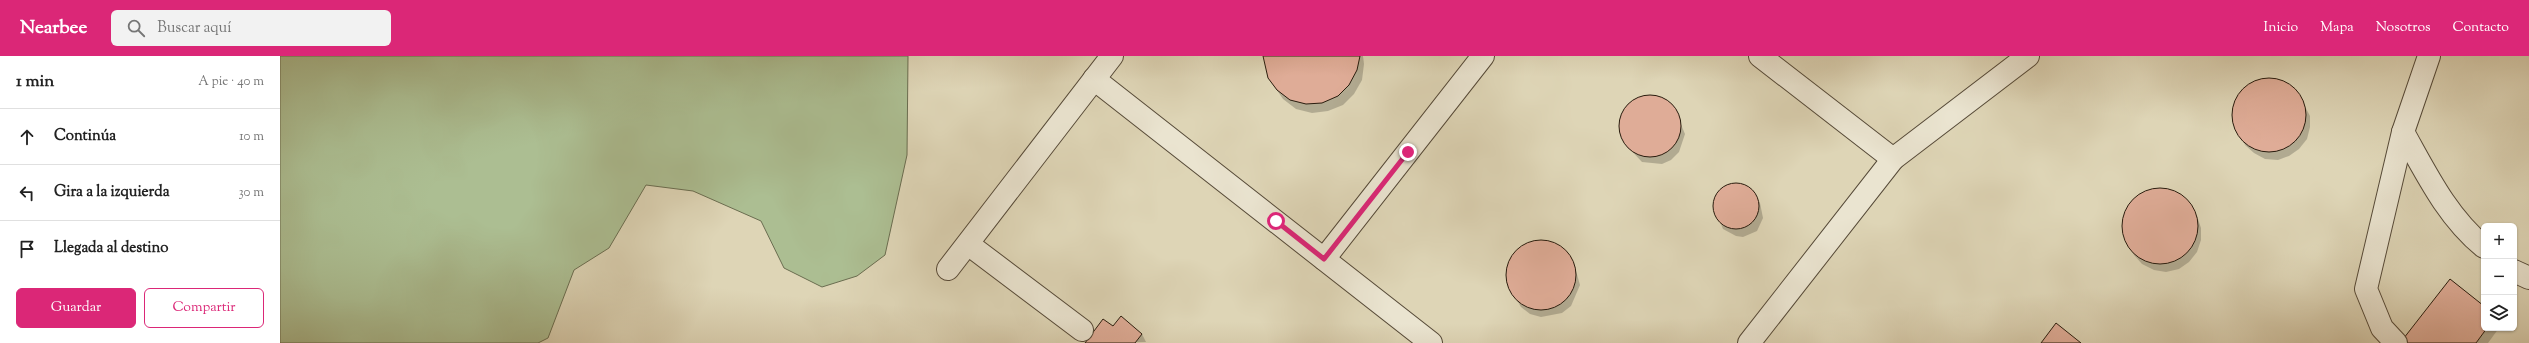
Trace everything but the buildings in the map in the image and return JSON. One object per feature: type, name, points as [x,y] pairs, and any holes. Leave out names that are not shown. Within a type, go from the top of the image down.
[{"type":"lane","points":[[948,269],[1112,56]]},
{"type":"lane","points":[[1324,259],[1483,56]]},
{"type":"lane","points":[[1760,56],[1893,159]]},
{"type":"lane","points":[[1749,343],[1893,159],[2028,56]]},
{"type":"lane","points":[[2396,343],[2382,328],[2366,289],[2403,132],[2429,56]]},
{"type":"lane","points":[[1094,79],[1431,343]]},
{"type":"lane","points":[[2403,132],[2436,193],[2470,236],[2481,245]]},
{"type":"lane","points":[[968,244],[1082,330]]},
{"type":"lane","points":[[2517,272],[2529,278]]},
{"type":"green space","points":[[280,56],[908,56],[907,155],[885,255],[857,276],[822,287],[784,268],[761,221],[693,191],[646,185],[609,248],[574,270],[548,338],[538,343],[280,343]]},
{"type":"route","points":[[1276,221],[1324,259],[1408,152]]}]
